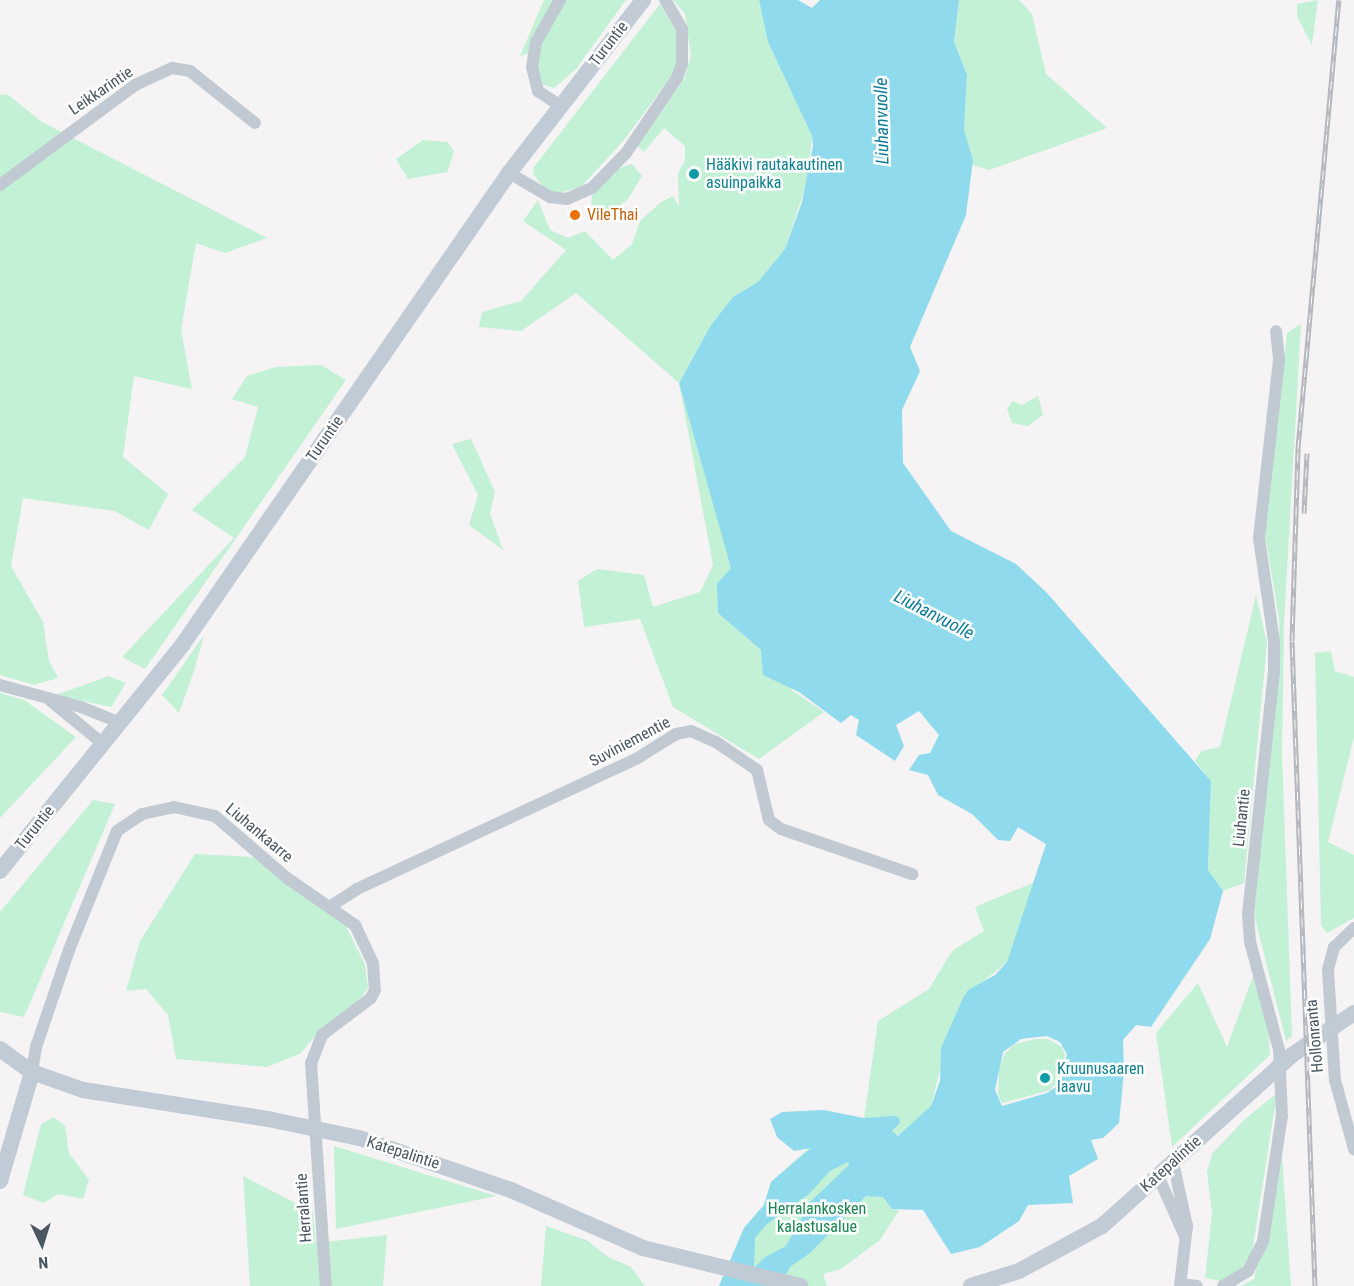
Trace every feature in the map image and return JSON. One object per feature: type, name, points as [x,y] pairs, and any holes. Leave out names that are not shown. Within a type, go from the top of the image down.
[{"type":"street","points":[[560,0],[536,42],[532,67],[537,91],[560,106]]},
{"type":"street","points":[[509,174],[549,197],[567,199],[592,188],[626,153],[682,64],[682,29],[665,0]]},
{"type":"street","name":"Turuntie","points":[[0,871],[183,644],[509,174],[638,6]]},
{"type":"street","name":"Leikkarintie","points":[[0,185],[135,85],[172,68],[190,71],[255,123]]},
{"type":"street","name":"Liuhantie","points":[[1223,1286],[1240,1280],[1248,1271],[1263,1241],[1282,1116],[1279,1050],[1250,942],[1248,914],[1274,672],[1274,641],[1258,538],[1279,360],[1276,331]]},
{"type":"street","points":[[0,685],[118,722]]},
{"type":"street","points":[[50,700],[102,743]]},
{"type":"street","name":"Suviniementie","points":[[331,906],[357,889],[636,759],[676,734],[691,732],[716,742],[757,770],[769,820],[781,829],[912,874]]},
{"type":"street","name":"Liuhankaarre","points":[[32,1072],[36,1047],[99,873],[117,831],[128,821],[151,811],[174,807],[215,816],[268,863],[355,925],[366,944],[373,963],[375,990],[362,1007],[322,1035],[315,1046],[310,1084],[315,1128]]},
{"type":"street","name":"Hollonranta","points":[[1354,928],[1334,947],[1328,970],[1335,1080],[1354,1149]]},
{"type":"street","name":"Katepalintie","points":[[971,1286],[1019,1271],[1072,1245],[1102,1226],[1292,1055],[1354,1013]]},
{"type":"street","name":"Katepalintie","points":[[0,1049],[32,1072],[83,1090],[315,1128],[408,1153],[511,1190],[643,1248],[693,1262],[801,1286]]},
{"type":"street","points":[[0,1181],[32,1072]]},
{"type":"street","name":"Herralantie","points":[[315,1128],[326,1286]]},
{"type":"street","points":[[1173,1162],[1180,1185],[1187,1240],[1180,1285],[1197,1286]]},
{"type":"street","points":[[1158,1176],[1187,1240]]},
{"type":"green space","points":[[544,0],[626,0],[576,69],[554,88],[541,84],[537,74],[537,51],[520,56]]},
{"type":"green space","points":[[673,0],[759,0],[768,42],[812,136],[808,179],[785,249],[758,282],[733,297],[711,325],[679,383],[576,293],[521,331],[479,327],[482,312],[521,301],[566,250],[523,221],[538,200],[550,230],[568,238],[585,231],[613,260],[632,244],[640,221],[661,202],[673,196],[679,207],[678,173],[685,161],[685,146],[664,128],[644,152],[637,146],[684,79],[691,56],[685,14]]},
{"type":"green space","points":[[959,0],[1019,0],[1032,14],[1046,74],[1107,128],[989,170],[973,165],[964,130],[967,75],[954,42]]},
{"type":"green space","points":[[1318,0],[1312,45],[1297,16],[1297,4]]},
{"type":"green space","points":[[660,4],[677,33],[677,64],[672,75],[624,140],[581,187],[558,193],[546,190],[533,174],[534,167]]},
{"type":"green space","points":[[7,94],[42,122],[267,238],[225,253],[196,243],[181,330],[192,389],[134,376],[123,457],[168,494],[149,530],[114,511],[23,498],[11,566],[43,622],[49,661],[58,678],[34,685],[0,675],[0,95]]},
{"type":"green space","points":[[423,140],[448,142],[454,152],[447,172],[408,179],[396,159]]},
{"type":"green space","points":[[632,164],[642,176],[628,199],[612,212],[600,212],[591,203],[592,195],[619,168]]},
{"type":"green space","points":[[1301,324],[1284,623],[1282,753],[1292,1036],[1286,1041],[1254,914],[1280,650],[1279,619],[1265,534],[1287,333]]},
{"type":"green space","points":[[321,365],[346,380],[145,669],[122,657],[234,538],[192,510],[245,457],[258,407],[232,399],[247,376],[276,367]]},
{"type":"green space","points":[[679,383],[732,568],[718,584],[718,613],[761,650],[793,691],[824,712],[759,759],[673,707],[640,619],[584,627],[578,581],[597,569],[644,575],[653,607],[700,592],[713,565]]},
{"type":"green space","points":[[1038,396],[1043,415],[1028,426],[1012,423],[1007,409],[1013,401],[1022,405]]},
{"type":"green space","points":[[471,439],[495,492],[490,514],[503,550],[469,525],[478,495],[452,444]]},
{"type":"green space","points":[[1256,595],[1267,643],[1244,883],[1223,891],[1208,871],[1211,781],[1195,761],[1201,751],[1220,747]]},
{"type":"green space","points":[[204,635],[194,671],[179,713],[162,695]]},
{"type":"green space","points":[[1331,651],[1335,671],[1354,677],[1354,737],[1328,842],[1354,855],[1354,918],[1327,933],[1321,925],[1315,653]]},
{"type":"green space","points":[[109,676],[126,683],[111,707],[56,695]]},
{"type":"green space","points":[[0,693],[24,700],[76,737],[0,818]]},
{"type":"green space","points":[[93,800],[115,804],[24,1017],[0,1012],[0,912]]},
{"type":"green space","points":[[195,854],[254,857],[343,920],[365,965],[368,988],[354,1007],[322,1028],[300,1054],[267,1067],[176,1059],[168,1015],[146,989],[126,991],[140,941]]},
{"type":"green space","points":[[1035,882],[1007,962],[963,998],[950,1030],[931,1106],[903,1135],[893,1134],[864,1118],[878,1021],[929,989],[952,951],[984,931],[975,907]]},
{"type":"green space","points":[[1253,976],[1268,1028],[1270,1055],[1172,1147],[1156,1033],[1198,983],[1227,1047]]},
{"type":"green space","points":[[1035,1039],[1048,1039],[1062,1047],[1065,1054],[1058,1081],[1050,1090],[1002,1103],[998,1095],[999,1068],[1005,1053],[1015,1044]]},
{"type":"green space","points":[[1277,1093],[1252,1253],[1241,1269],[1221,1281],[1205,1278],[1212,1213],[1207,1172],[1212,1154],[1244,1120]]},
{"type":"green space","points":[[54,1117],[65,1126],[69,1153],[89,1180],[83,1199],[58,1194],[44,1203],[23,1195],[41,1124]]},
{"type":"green space","points":[[334,1146],[496,1196],[336,1229]]},
{"type":"green space","name":"Herralankosken kalastusalue","points":[[811,1146],[861,1157],[883,1197],[892,1209],[899,1210],[880,1240],[841,1269],[823,1274],[827,1286],[719,1286],[744,1228],[764,1205],[771,1182]]},
{"type":"green space","points":[[1282,1155],[1291,1286],[1241,1286],[1254,1279]]},
{"type":"green space","points":[[243,1176],[313,1212],[316,1243],[387,1235],[383,1286],[250,1286]]},
{"type":"green space","points":[[546,1226],[588,1241],[608,1257],[631,1267],[645,1286],[541,1286]]},
{"type":"water","name":"Liuhanvuolle","points":[[759,0],[798,0],[812,8],[820,0],[959,0],[954,42],[967,75],[964,130],[973,160],[966,215],[910,347],[920,371],[902,410],[903,463],[951,531],[1016,564],[1047,593],[1211,781],[1208,870],[1223,891],[1210,939],[1151,1027],[1136,1025],[1123,1040],[1124,1071],[1119,1123],[1103,1138],[1091,1140],[1098,1159],[1069,1176],[1073,1203],[1028,1205],[1019,1221],[980,1247],[951,1254],[923,1210],[892,1209],[883,1197],[866,1196],[810,1253],[790,1267],[779,1286],[719,1286],[744,1228],[764,1205],[771,1182],[811,1148],[794,1151],[777,1137],[770,1119],[782,1112],[824,1110],[864,1118],[892,1116],[899,1117],[900,1123],[892,1131],[898,1136],[931,1106],[940,1081],[941,1048],[968,990],[995,975],[1007,962],[1046,844],[1018,827],[1010,841],[998,840],[972,814],[938,795],[928,775],[909,770],[919,755],[930,753],[939,735],[919,711],[896,725],[904,746],[895,761],[856,735],[859,720],[851,715],[841,723],[799,692],[763,675],[761,650],[718,613],[717,584],[731,568],[679,383],[711,325],[733,297],[758,282],[785,249],[802,202],[813,146],[812,136],[768,42]],"holes":[[[1047,1036],[1060,1042],[1067,1054],[1060,1084],[1047,1093],[1002,1106],[995,1090],[1003,1052],[1021,1039]],[[848,1162],[849,1165],[811,1201],[786,1246],[765,1257],[754,1268],[755,1238],[766,1225],[809,1194],[830,1171]]]},
{"type":"railway","points":[[1315,1286],[1292,641],[1298,448],[1339,0]]},
{"type":"railway","points":[[1304,513],[1307,453]]},
{"type":"place","name":"Hääkivi rautakautinen asuinpaikka","points":[[694,174]]},
{"type":"place","name":"VileThai","points":[[575,215]]},
{"type":"place","name":"Kruunusaaren laavu","points":[[1045,1078]]}]
